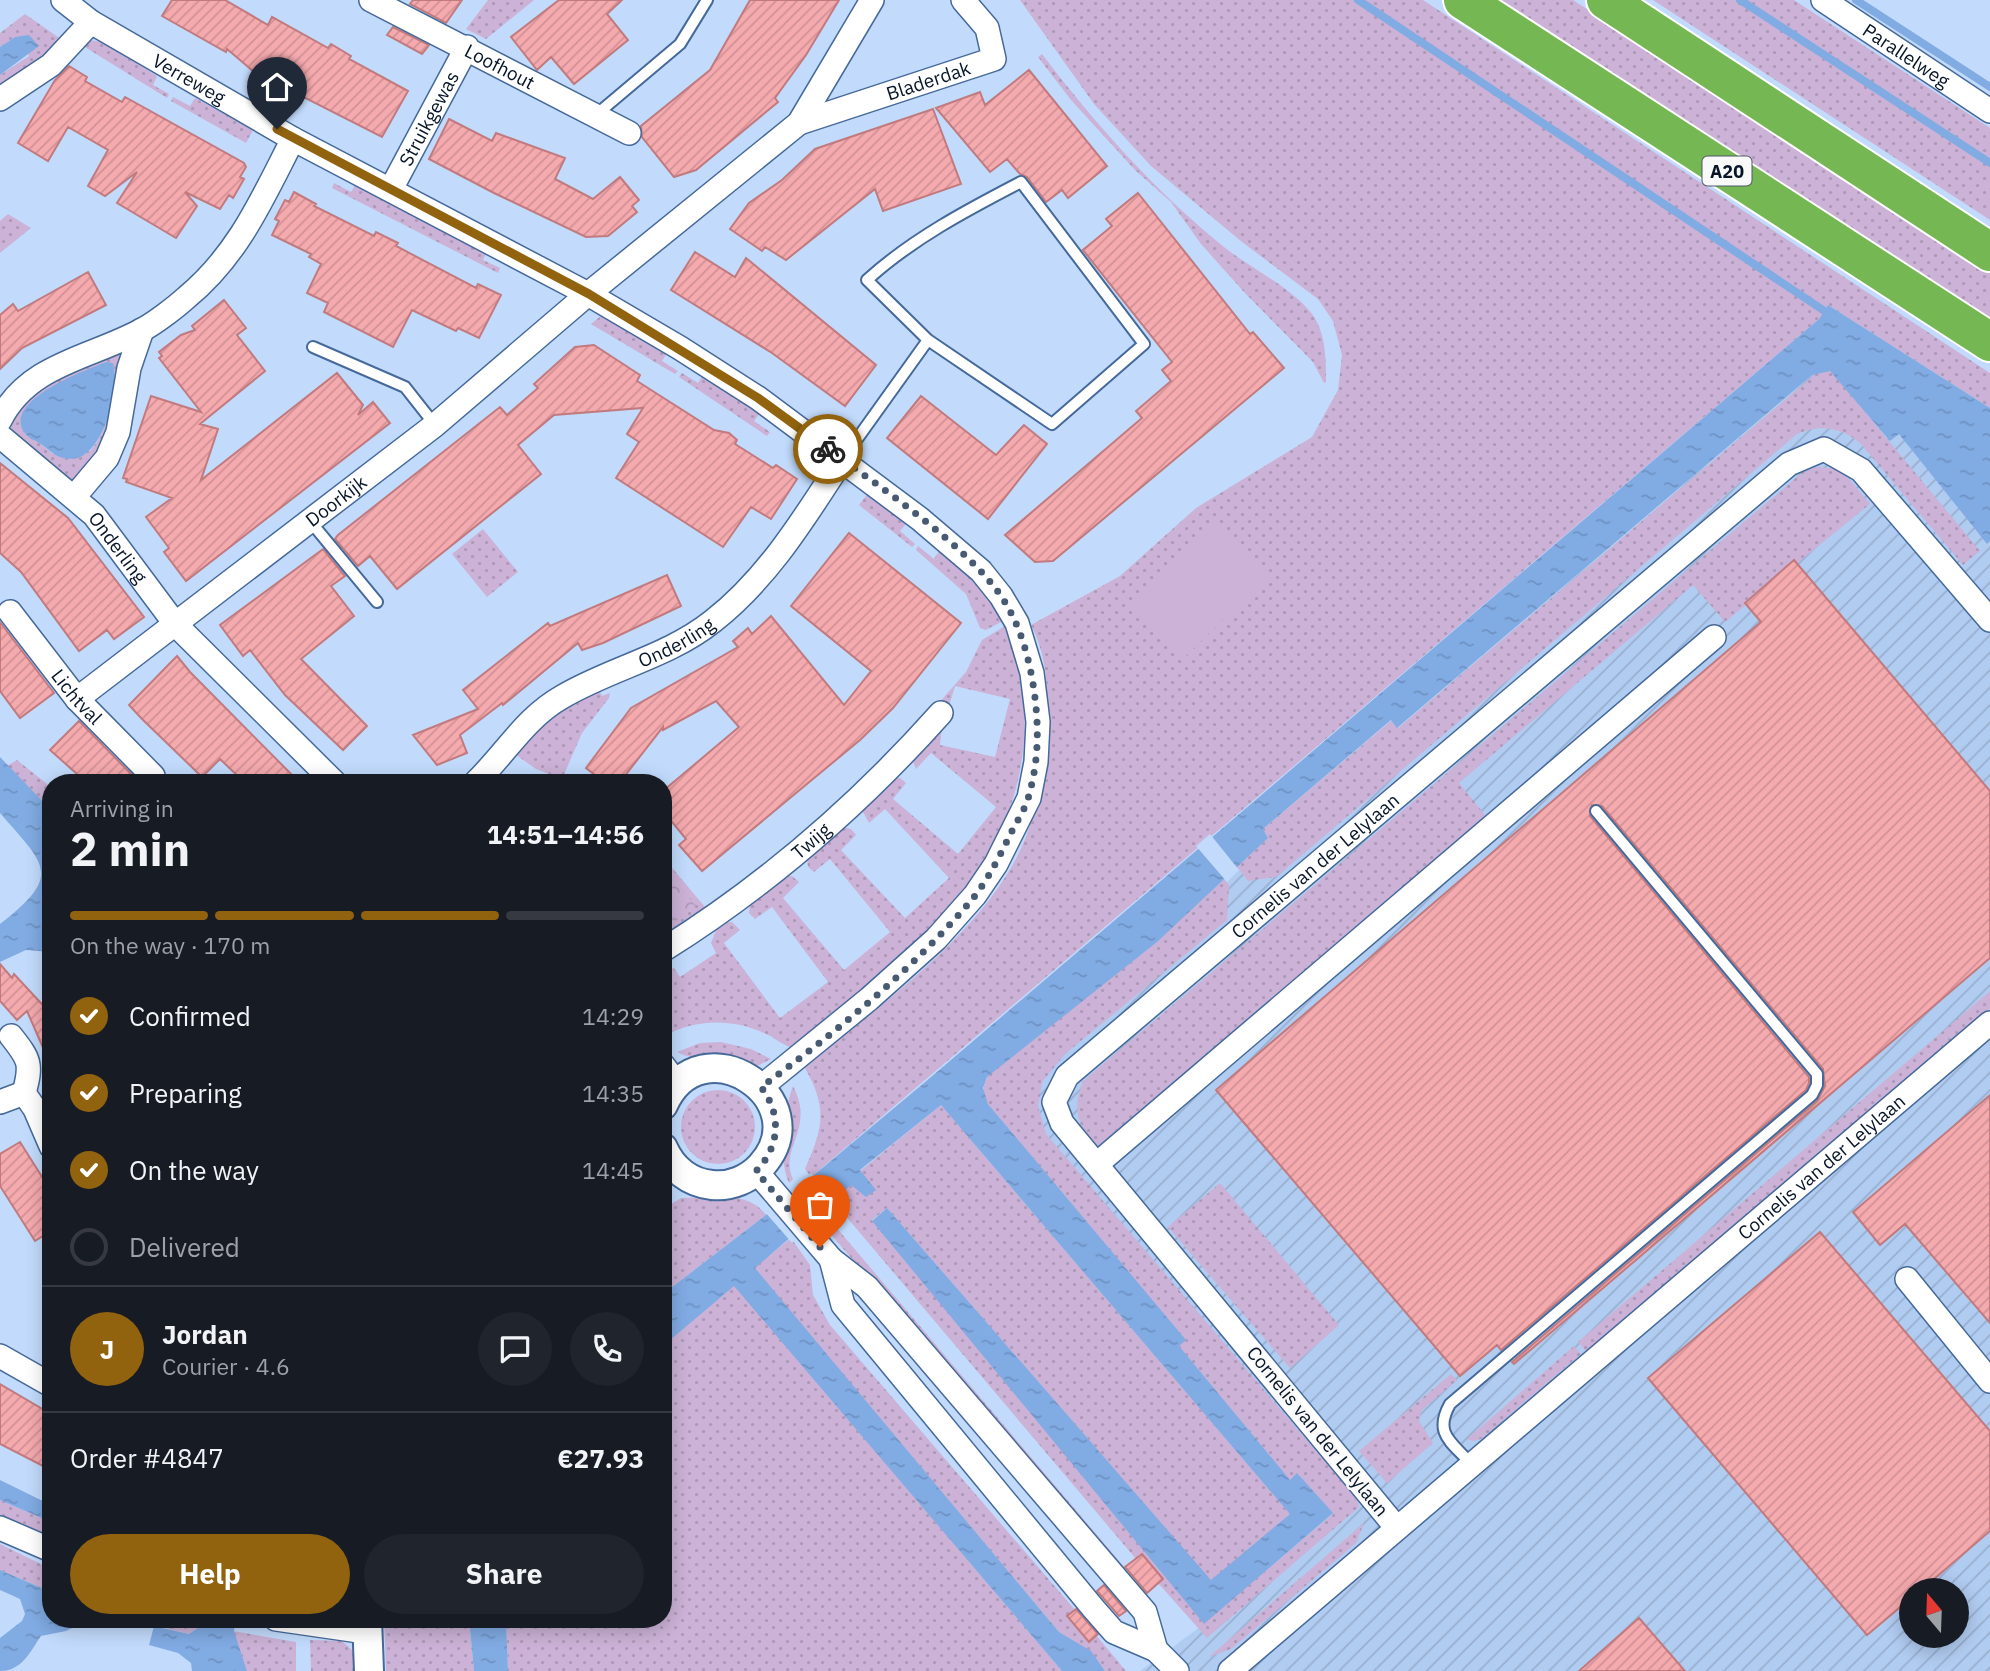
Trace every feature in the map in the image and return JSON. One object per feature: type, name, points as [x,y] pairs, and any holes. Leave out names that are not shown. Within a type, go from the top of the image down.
[{"type":"highway","name":"A20","points":[[1463,0],[1990,342]]},
{"type":"highway","points":[[1606,0],[1990,252]]},
{"type":"street","name":"Verreweg","points":[[63,0],[91,22],[293,139],[589,294],[758,398],[920,519],[981,571],[1001,596],[1017,623],[1032,673],[1038,722],[1036,762],[1029,798],[996,863],[975,895],[936,939],[869,999],[761,1087]]},
{"type":"street","name":"Loofhout","points":[[371,0],[597,114],[629,133]]},
{"type":"street","name":"Bladerdak","points":[[589,294],[799,123],[872,0]]},
{"type":"street","name":"Bladerdak","points":[[799,123],[994,59],[987,28],[963,0]]},
{"type":"street","name":"Parallelweg","points":[[1823,0],[1990,111]]},
{"type":"street","points":[[0,99],[51,65],[91,22]]},
{"type":"street","name":"Struikgewas","points":[[391,189],[467,47]]},
{"type":"street","points":[[0,420],[8,405],[29,383],[53,368],[142,331],[187,297],[250,225],[293,139]]},
{"type":"street","name":"Doorkijk","points":[[77,699],[435,425],[589,294]]},
{"type":"street","name":"Onderling","points":[[75,496],[107,458],[118,432],[129,368],[142,331]]},
{"type":"street","name":"Onderling","points":[[0,436],[75,496],[94,515],[176,625],[326,774]]},
{"type":"street","name":"Cornelis van der Lelylaan","points":[[1396,1527],[1062,1123],[1054,1102],[1067,1076],[1789,464],[1824,449],[1861,470],[1990,620]]},
{"type":"street","name":"Onderling","points":[[483,774],[524,724],[543,709],[584,686],[672,648],[712,622],[765,572],[842,460]]},
{"type":"street","name":"Lichtval","points":[[10,612],[77,699],[151,774]]},
{"type":"street","points":[[1097,1164],[1714,637]]},
{"type":"street","name":"Twijg","points":[[672,944],[719,915],[790,859],[876,781],[941,713]]},
{"type":"street","name":"Cornelis van der Lelylaan","points":[[1230,1671],[1990,1023]]},
{"type":"street","points":[[11,1036],[26,1055],[31,1068],[23,1093]]},
{"type":"street","points":[[672,1083],[701,1070],[719,1068],[738,1072],[761,1087],[774,1111],[776,1130],[768,1157],[756,1171],[739,1181],[720,1185],[673,1182]]},
{"type":"street","points":[[0,1102],[23,1093]]},
{"type":"street","points":[[23,1093],[42,1126]]},
{"type":"street","points":[[756,1171],[831,1259],[867,1287],[1145,1612],[1156,1650]]},
{"type":"street","points":[[831,1259],[843,1305],[1093,1608],[1114,1632],[1156,1650],[1177,1671]]},
{"type":"street","points":[[1907,1279],[1990,1381]]},
{"type":"street","points":[[0,1356],[42,1380]]},
{"type":"street","points":[[0,1528],[42,1546]]},
{"type":"street","points":[[367,1628],[369,1671]]},
{"type":"lane","points":[[597,114],[680,44],[707,0]]},
{"type":"lane","points":[[1021,182],[1144,344],[1052,424],[928,340],[867,280],[890,259],[975,205],[1021,182]]},
{"type":"lane","points":[[842,460],[928,340]]},
{"type":"lane","points":[[313,347],[405,387],[435,425]]},
{"type":"lane","points":[[310,521],[377,602]]},
{"type":"lane","points":[[1471,1464],[1442,1429],[1441,1419],[1450,1404],[1812,1095],[1817,1085],[1817,1074],[1596,811]]},
{"type":"shaded area","points":[[1840,344],[1990,449],[1990,1671],[1140,1671],[1204,1624],[987,1077],[1157,942],[1392,720],[1398,728],[1812,375]]},
{"type":"green space","points":[[488,0],[534,0],[486,39],[466,29]]},
{"type":"green space","points":[[1020,0],[1423,0],[1990,373],[1990,408],[1828,305],[1819,319],[811,1177],[805,1169],[819,1130],[820,1107],[805,1068],[939,955],[971,922],[998,888],[1019,852],[1035,806],[1047,702],[1042,655],[1031,625],[1120,576],[1196,508],[1312,437],[1338,390],[1342,355],[1333,321],[1318,299],[1242,242],[1151,166],[1094,104]]},
{"type":"green space","points":[[1498,0],[1573,0],[1990,270],[1990,320]]},
{"type":"green space","points":[[1653,0],[1794,0],[1990,128],[1990,220]]},
{"type":"green space","points":[[25,14],[65,42],[0,88],[0,75],[29,56],[15,37],[0,47],[0,33]]},
{"type":"green space","points":[[89,40],[103,42],[157,76],[153,85],[169,94],[167,98],[80,44]]},
{"type":"green space","points":[[1042,54],[1105,131],[1174,203],[1224,247],[1287,290],[1309,310],[1324,342],[1326,382],[1324,383],[1313,362],[1201,244],[1171,202],[1135,170],[1071,100],[1038,57]]},
{"type":"green space","points":[[173,97],[190,106],[195,98],[253,130],[246,143],[171,101]]},
{"type":"green space","points":[[334,183],[351,192],[356,184],[487,251],[483,260],[500,268],[498,273],[332,188]]},
{"type":"green space","points":[[8,214],[31,228],[0,253],[0,221]]},
{"type":"green space","points":[[603,314],[667,353],[662,361],[678,371],[675,374],[591,324]]},
{"type":"green space","points":[[129,342],[115,414],[102,447],[73,481],[67,480],[12,433],[12,418],[21,403],[36,389],[76,366]],"holes":[[[106,362],[114,371],[106,423],[90,451],[53,454],[36,440],[47,390]]]},
{"type":"green space","points":[[1819,371],[1829,371],[1835,376],[1980,551],[1963,565],[1861,444],[1853,438],[1823,428],[1797,434],[1276,877],[1248,881],[1237,867],[1268,838],[1263,829],[1392,720],[1398,728]]},
{"type":"green space","points":[[682,373],[698,383],[703,375],[760,413],[754,421],[770,432],[767,436],[679,377]]},
{"type":"green space","points":[[1817,467],[1841,469],[1870,504],[1725,622],[1693,585],[1459,783],[1486,816],[1097,1147],[1078,1116],[1078,1100],[1083,1081],[1803,472]]},
{"type":"green space","points":[[868,493],[906,524],[900,531],[915,544],[912,547],[859,505]]},
{"type":"green space","points":[[1216,521],[1269,575],[1184,658],[1131,604]]},
{"type":"green space","points":[[483,529],[518,572],[487,597],[452,554]]},
{"type":"green space","points":[[918,546],[934,559],[939,551],[958,566],[983,592],[1003,621],[986,630],[980,628],[966,594],[916,550]]},
{"type":"green space","points":[[1005,626],[1016,653],[1024,696],[1024,739],[1015,790],[998,836],[973,878],[942,916],[907,951],[793,1048],[751,1028],[726,1023],[700,1024],[672,1032],[672,968],[680,977],[716,953],[711,943],[723,923],[732,922],[740,930],[724,943],[780,1018],[828,982],[772,907],[755,919],[749,913],[750,904],[784,876],[792,876],[799,882],[783,898],[844,970],[890,932],[830,859],[814,872],[808,867],[807,859],[843,827],[851,829],[856,835],[841,850],[905,918],[949,878],[885,809],[869,823],[862,810],[893,778],[900,778],[906,783],[893,799],[958,854],[996,807],[931,753],[916,769],[912,759],[942,726],[940,745],[995,757],[1010,699],[955,686],[949,706],[937,705],[966,672],[982,640]]},
{"type":"green space","points":[[598,686],[602,696],[610,693],[582,733],[564,774],[549,774],[536,769],[512,752],[530,740],[541,720]]},
{"type":"green space","points":[[17,760],[42,780],[42,801],[7,766]]},
{"type":"green space","points":[[672,868],[705,907],[672,929]]},
{"type":"green space","points":[[672,878],[696,906],[672,923]]},
{"type":"green space","points":[[1224,879],[1229,885],[1227,920],[1065,1054],[1042,1082],[1038,1106],[1046,1134],[1357,1499],[1359,1507],[1207,1638],[1158,1583],[1163,1579],[1142,1554],[1136,1559],[833,1201],[852,1184],[875,1190],[860,1171],[941,1105],[1290,1514],[1211,1581],[887,1208],[872,1220],[1204,1623],[1333,1514],[1298,1474],[1290,1480],[1178,1345],[1185,1339],[988,1104],[984,1087],[987,1078],[1000,1064],[1157,942]]},
{"type":"green space","points":[[1990,991],[1990,1008],[1586,1351],[1578,1342]]},
{"type":"green space","points":[[721,1042],[751,1049],[771,1059],[757,1066],[694,1058],[677,1052],[700,1043]]},
{"type":"green space","points":[[793,1086],[801,1115],[790,1158],[793,1179],[789,1183],[784,1161],[783,1134]]},
{"type":"green space","points":[[718,1090],[739,1096],[749,1106],[755,1127],[749,1148],[739,1158],[718,1164],[697,1158],[687,1148],[681,1127],[687,1106],[697,1096]]},
{"type":"green space","points":[[1220,1183],[1339,1325],[1290,1368],[1168,1227]]},
{"type":"green space","points":[[681,1198],[735,1198],[749,1201],[766,1215],[672,1287],[672,1204]]},
{"type":"green space","points":[[830,1220],[1125,1568],[1120,1572],[823,1225]]},
{"type":"green space","points":[[791,1238],[810,1265],[813,1295],[830,1325],[1075,1610],[1067,1617],[1088,1642],[1096,1635],[1126,1671],[1105,1671],[1090,1651],[1059,1632],[754,1268]]},
{"type":"green space","points":[[734,1285],[1062,1671],[508,1671],[506,1628],[672,1628],[672,1338]]},
{"type":"green space","points":[[1574,1346],[1581,1354],[1481,1439],[1467,1439]]},
{"type":"green space","points":[[1451,1374],[1457,1380],[1421,1411],[1419,1421],[1433,1443],[1387,1483],[1359,1451]]},
{"type":"green space","points":[[0,1500],[42,1518],[42,1537],[0,1517]]},
{"type":"green space","points":[[1364,1523],[1356,1543],[1231,1649],[1209,1657]]},
{"type":"green space","points":[[0,1544],[42,1565],[42,1588],[0,1570]]},
{"type":"green space","points":[[165,1628],[198,1628],[189,1634]]},
{"type":"green space","points":[[384,1628],[470,1628],[474,1671],[386,1671]]},
{"type":"green space","points":[[233,1631],[296,1642],[296,1671],[247,1671]]},
{"type":"green space","points":[[310,1640],[342,1641],[352,1650],[357,1671],[311,1671]]},
{"type":"water","points":[[29,35],[39,46],[0,75],[0,47],[15,37]]},
{"type":"water","points":[[1828,305],[1990,408],[1990,541],[1987,544],[1899,434],[1890,441],[1830,371],[1812,375],[1397,728],[1391,720],[1263,829],[1268,838],[1157,942],[987,1077],[983,1088],[988,1104],[1186,1340],[1179,1346],[1290,1480],[1297,1473],[1333,1513],[1204,1624],[872,1221],[887,1208],[1211,1580],[1290,1514],[941,1105],[860,1170],[876,1190],[866,1197],[851,1185],[755,1268],[1059,1632],[1091,1651],[1105,1671],[1062,1671],[734,1286],[672,1338],[672,1287],[766,1215],[924,1083],[1819,319]]},
{"type":"water","points":[[106,362],[113,363],[112,402],[103,430],[88,452],[78,458],[61,458],[26,435],[21,420],[25,409],[35,398],[66,379]]},
{"type":"water","points":[[0,757],[42,801],[42,951],[26,950],[0,962],[0,924],[33,893],[40,881],[41,870],[37,858],[0,813]]},
{"type":"water","points":[[0,1480],[42,1501],[42,1518],[0,1500]]},
{"type":"water","points":[[0,1570],[42,1588],[42,1628],[72,1628],[41,1636],[20,1664],[0,1671],[0,1638],[22,1621],[25,1614],[20,1599],[0,1590]]},
{"type":"water","points":[[153,1628],[189,1634],[198,1628],[234,1628],[247,1671],[192,1671],[191,1663],[178,1653],[149,1645]]},
{"type":"water","points":[[470,1628],[506,1628],[508,1671],[474,1671]]},
{"type":"pier","points":[[1210,834],[1239,870],[1227,882],[1196,846]]},
{"type":"pier","points":[[811,1173],[837,1202],[792,1243],[765,1212]]},
{"type":"building","points":[[172,0],[225,0],[268,25],[272,17],[328,48],[331,44],[351,56],[349,59],[408,91],[382,137],[254,72],[227,49],[226,52],[162,16]]},
{"type":"building","points":[[413,0],[462,0],[446,23],[410,4]]},
{"type":"building","points":[[559,0],[622,0],[607,14],[628,40],[574,84],[551,57],[537,70],[511,37]]},
{"type":"building","points":[[750,0],[839,0],[806,55],[775,98],[778,102],[696,170],[674,177],[642,137],[641,126],[710,70]]},
{"type":"building","points":[[393,27],[429,45],[422,54],[387,35]]},
{"type":"building","points":[[69,66],[87,77],[85,81],[122,102],[125,97],[244,163],[246,167],[240,177],[244,179],[233,198],[229,195],[220,209],[185,192],[197,206],[176,238],[117,203],[137,172],[105,196],[88,186],[108,150],[68,127],[48,161],[18,143],[55,80]]},
{"type":"building","points":[[1029,70],[1107,166],[1068,198],[1062,190],[1046,202],[1027,177],[1020,174],[1007,159],[990,172],[936,108],[980,92],[985,105]]},
{"type":"building","points":[[933,109],[961,184],[883,211],[875,189],[786,260],[765,247],[762,251],[730,229],[749,203],[782,180],[815,149]]},
{"type":"building","points":[[449,119],[492,141],[496,133],[565,158],[555,179],[593,199],[620,177],[639,200],[632,206],[637,212],[608,236],[586,237],[494,193],[429,159]]},
{"type":"building","points":[[294,192],[316,204],[314,206],[374,236],[376,232],[398,243],[396,246],[476,288],[478,284],[501,295],[479,338],[458,328],[456,331],[412,310],[393,347],[324,312],[328,303],[307,293],[321,264],[309,257],[311,254],[272,235],[279,221],[275,219],[285,200],[289,202]]},
{"type":"building","points":[[1138,193],[1250,334],[1253,332],[1284,368],[1053,561],[1035,562],[1005,535],[1142,418],[1136,411],[1171,381],[1162,370],[1172,362],[1083,250],[1112,226],[1106,219]]},
{"type":"building","points":[[695,252],[735,277],[746,258],[876,365],[845,406],[772,353],[671,290]]},
{"type":"building","points":[[88,272],[106,305],[22,348],[0,369],[0,315],[13,304],[18,311]]},
{"type":"building","points":[[224,300],[246,328],[237,335],[265,371],[200,424],[218,429],[201,480],[337,373],[363,405],[358,415],[373,402],[390,423],[186,581],[164,552],[169,548],[146,517],[172,498],[126,482],[127,479],[123,478],[151,396],[201,412],[159,358],[162,356],[159,352],[181,335],[195,330],[192,326]]},
{"type":"building","points":[[594,345],[640,375],[637,381],[714,430],[729,433],[737,440],[735,444],[773,468],[776,465],[797,479],[771,519],[751,507],[723,547],[616,478],[639,442],[627,434],[643,408],[554,415],[518,445],[541,474],[397,589],[370,556],[358,566],[335,539],[500,407],[507,415],[538,388],[534,384],[575,347]]},
{"type":"building","points":[[921,396],[996,455],[1024,425],[1047,444],[988,519],[887,438]]},
{"type":"building","points":[[0,463],[68,518],[144,617],[114,639],[107,630],[79,651],[21,572],[0,553]]},
{"type":"building","points":[[849,533],[961,623],[893,708],[860,740],[702,871],[679,845],[686,839],[672,822],[672,783],[739,727],[716,701],[663,730],[663,727],[626,774],[594,774],[586,768],[631,708],[738,647],[733,641],[748,628],[752,634],[771,616],[844,705],[871,671],[791,606]]},
{"type":"building","points":[[323,549],[345,576],[331,586],[354,616],[301,659],[367,726],[343,750],[285,695],[250,650],[243,656],[220,625]]},
{"type":"building","points":[[1794,560],[1990,791],[1990,958],[1514,1364],[1512,1362],[1817,1101],[1825,1086],[1823,1069],[1602,806],[1592,805],[1590,816],[1809,1077],[1809,1083],[1806,1090],[1501,1350],[1497,1345],[1460,1376],[1216,1090],[1761,622],[1745,603]]},
{"type":"building","points":[[667,575],[681,606],[603,643],[582,650],[578,643],[503,705],[502,703],[460,735],[467,753],[437,765],[413,735],[478,709],[463,690],[548,623],[550,626]]},
{"type":"building","points":[[0,622],[54,693],[20,718],[0,691]]},
{"type":"building","points":[[177,656],[291,774],[236,774],[220,759],[205,774],[199,774],[129,705]]},
{"type":"building","points":[[79,721],[131,774],[77,774],[50,750]]},
{"type":"building","points":[[0,964],[12,978],[14,974],[42,1004],[42,1045],[27,1011],[17,1020],[0,1001]]},
{"type":"building","points":[[1990,1095],[1990,1323],[1905,1224],[1880,1245],[1853,1212]]},
{"type":"building","points":[[20,1142],[42,1177],[42,1237],[35,1241],[0,1186],[0,1154]]},
{"type":"building","points":[[1820,1232],[1990,1431],[1990,1531],[1935,1578],[1899,1578],[1899,1608],[1867,1635],[1648,1378]]},
{"type":"building","points":[[0,1384],[42,1409],[42,1465],[0,1444]]},
{"type":"building","points":[[1142,1554],[1163,1579],[1147,1593],[1125,1567]]},
{"type":"building","points":[[1104,1585],[1126,1611],[1119,1616],[1097,1591]]},
{"type":"building","points":[[1076,1609],[1098,1634],[1089,1642],[1067,1616]]},
{"type":"building","points":[[1639,1618],[1685,1671],[1579,1671]]},
{"type":"waterway","points":[[1358,0],[1832,316]]},
{"type":"waterway","points":[[1740,0],[1990,163]]},
{"type":"waterway","points":[[1856,0],[1990,87]]},
{"type":"way so far","points":[[820,1247],[756,1171],[768,1157],[776,1130],[771,1102],[761,1087],[789,1067],[936,939],[975,895],[996,863],[1029,798],[1036,762],[1038,722],[1032,673],[1023,641],[1017,623],[1001,596],[981,571],[920,519],[828,449]]},
{"type":"route","points":[[277,129],[589,294],[758,398],[828,449]]}]
